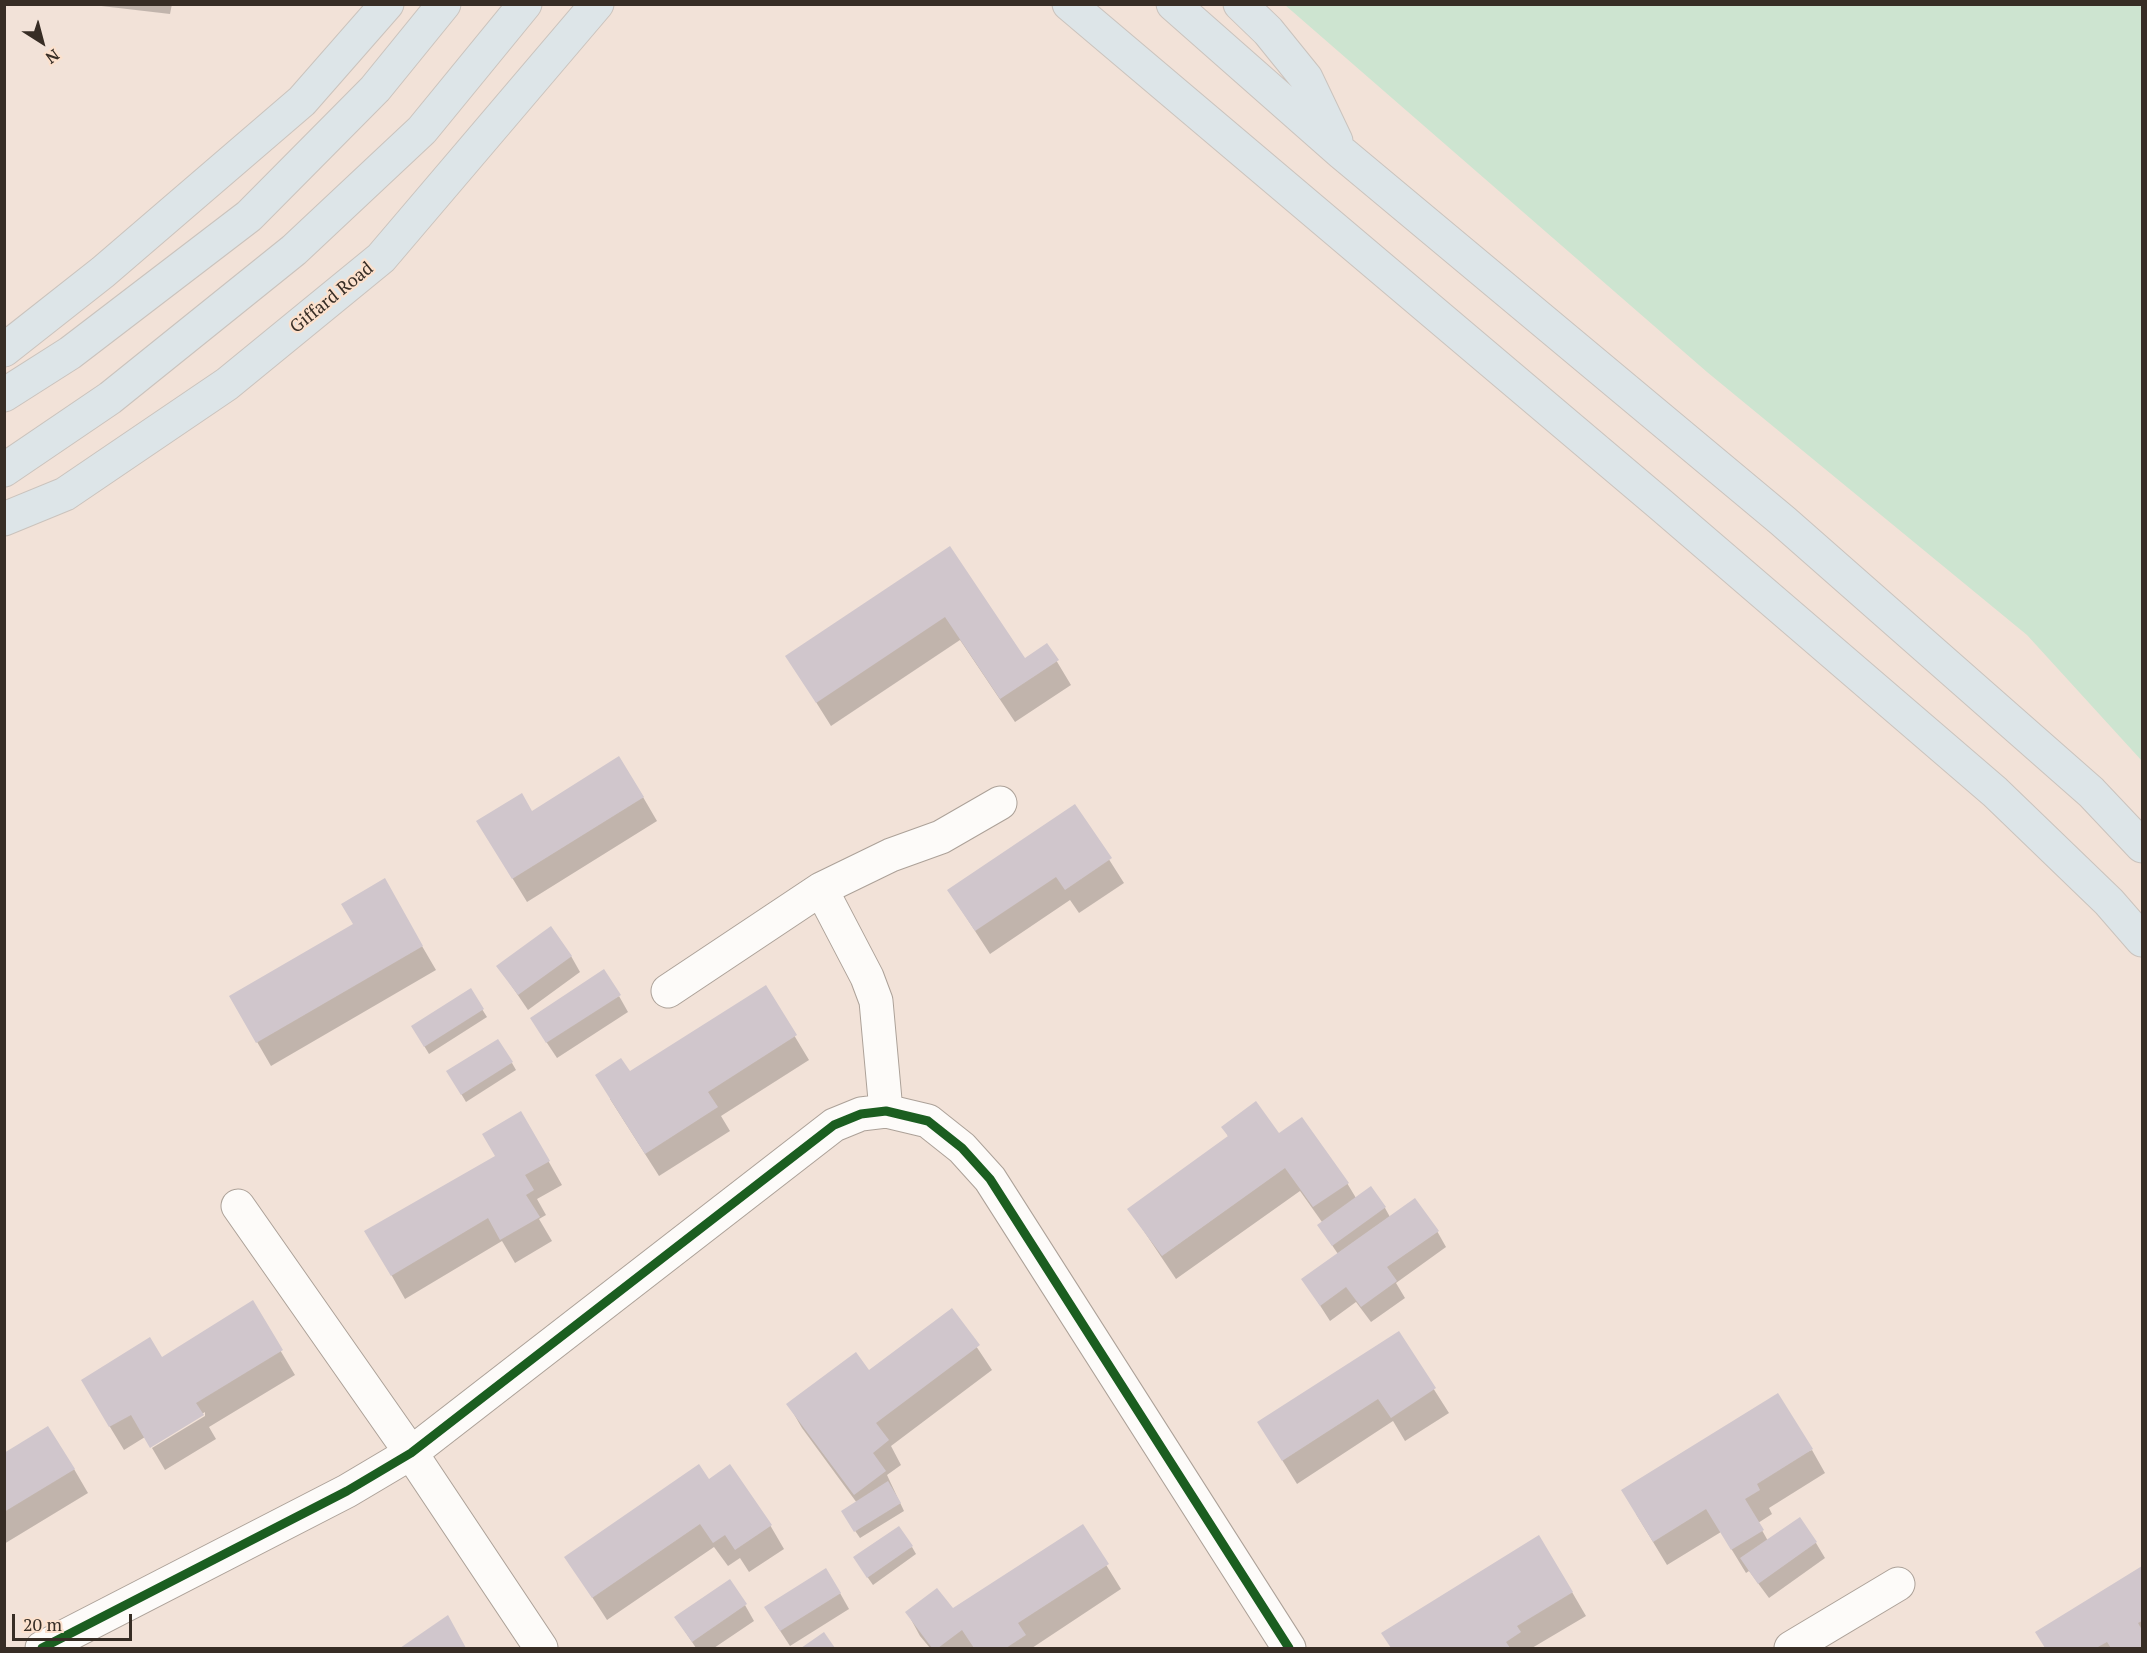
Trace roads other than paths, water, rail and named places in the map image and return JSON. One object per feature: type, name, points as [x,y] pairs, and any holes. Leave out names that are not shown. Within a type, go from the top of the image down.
[{"type":"main road","points":[[4,350],[103,272],[302,101],[387,4]]},
{"type":"main road","points":[[4,394],[70,353],[249,216],[375,89],[444,4]]},
{"type":"main road","points":[[4,470],[110,398],[294,250],[422,130],[525,4]]},
{"type":"main road","name":"Giffard Road","points":[[4,519],[65,494],[227,384],[381,258],[597,4]]},
{"type":"main road","points":[[1069,4],[1660,504],[1995,792],[2109,902],[2142,939]]},
{"type":"main road","points":[[1173,4],[1342,153],[1783,521],[2091,792],[2142,846]]},
{"type":"main road","points":[[1240,4],[1268,31],[1306,78],[1342,153]]},
{"type":"street","points":[[668,991],[821,889],[891,855],[941,837],[1000,802]]},
{"type":"street","points":[[821,889],[867,977],[876,1000],[886,1111]]},
{"type":"street","points":[[42,1648],[347,1491],[411,1453],[834,1125],[861,1114],[886,1111],[928,1121],[962,1148],[990,1179],[1289,1648]]},
{"type":"street","points":[[238,1206],[411,1453],[541,1648]]},
{"type":"street","points":[[1791,1648],[1898,1584]]}]
